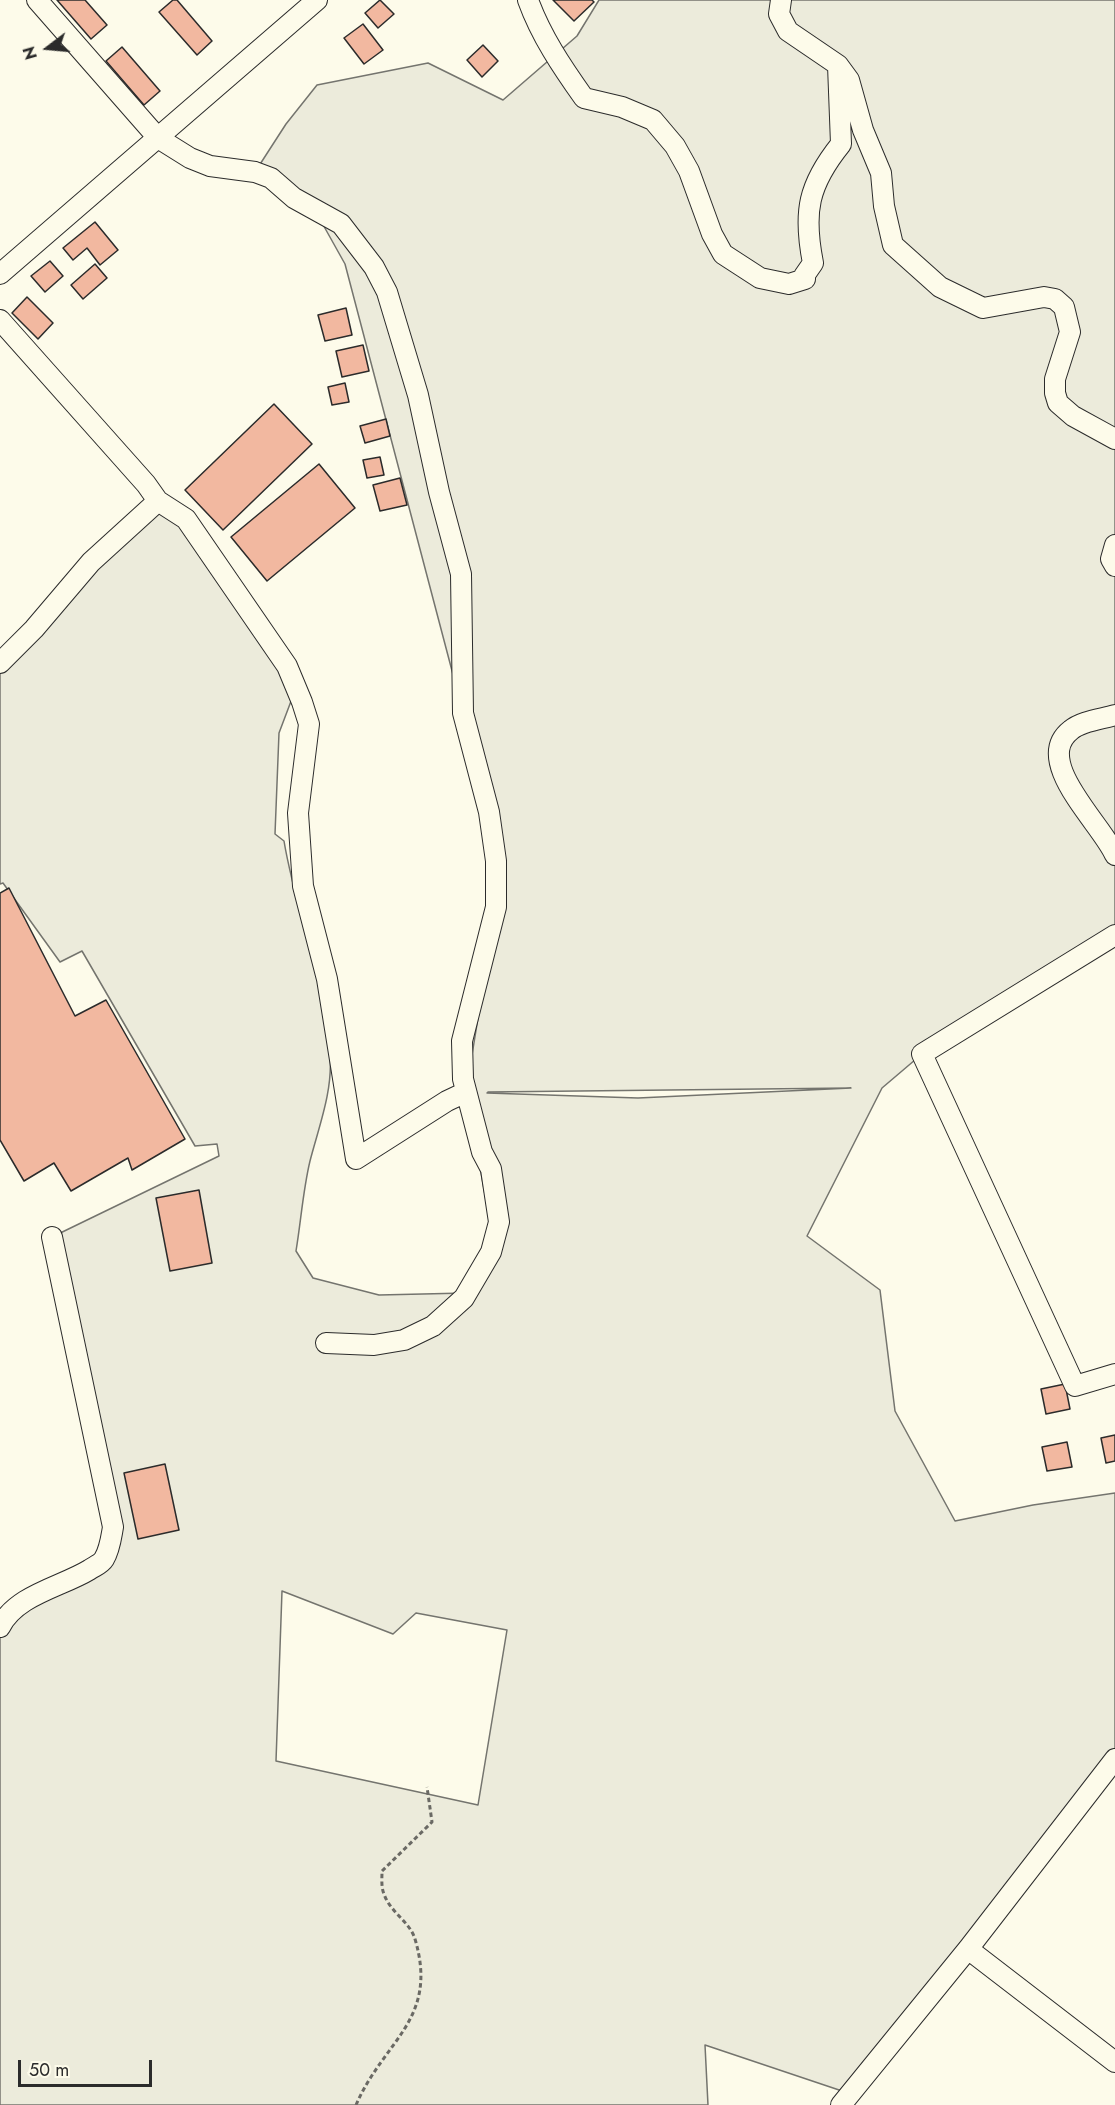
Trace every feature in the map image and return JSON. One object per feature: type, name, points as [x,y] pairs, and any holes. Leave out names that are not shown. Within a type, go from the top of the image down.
[{"type":"street","points":[[37,0],[158,138],[190,158],[210,166],[255,172],[271,178],[294,198],[341,224],[374,267],[387,292],[418,395],[439,492],[461,574],[463,714],[489,812],[496,861],[496,907],[462,1041],[466,1092],[495,1192],[499,1222],[492,1252],[464,1298],[433,1326],[404,1340],[374,1345],[326,1343]]},
{"type":"street","points":[[0,274],[316,0]]},
{"type":"street","points":[[528,0],[537,25],[561,67],[584,98],[622,106],[653,120],[675,146],[689,171],[712,234],[723,254],[760,278],[789,284],[805,279],[804,276],[813,263],[806,228],[809,201],[827,161],[841,144],[838,65]]},
{"type":"street","points":[[781,0],[779,14],[788,31],[838,65],[849,80],[863,130],[881,173],[884,206],[893,245],[940,287],[983,308],[1044,297],[1055,299],[1064,307],[1070,332],[1055,379],[1058,403],[1073,416],[1115,438]]},
{"type":"street","points":[[0,320],[146,484],[158,501],[186,519],[287,666],[309,724],[298,813],[303,886],[327,979],[356,1159],[466,1092]]},
{"type":"street","points":[[0,663],[34,629],[91,561],[158,501]]},
{"type":"street","points":[[1115,545],[1112,559],[1115,566]]},
{"type":"street","points":[[1115,715],[1072,728],[1062,738],[1058,752],[1060,769],[1068,784],[1115,855]]},
{"type":"street","points":[[1115,935],[922,1054],[1075,1386],[1115,1374]]},
{"type":"street","points":[[0,1627],[4,1618],[26,1600],[78,1576],[103,1561],[109,1548],[113,1527],[52,1237]]},
{"type":"street","points":[[842,2105],[968,1949],[1115,1759]]},
{"type":"street","points":[[968,1949],[1115,2062]]},
{"type":"path","points":[[356,2105],[363,2089],[413,2017],[422,1987],[420,1954],[414,1933],[392,1909],[383,1893],[382,1871],[432,1822],[427,1786]]},
{"type":"shaded area","points":[[599,0],[1115,0],[1115,936],[922,1054],[882,1088],[807,1236],[880,1290],[895,1411],[955,1521],[1033,1505],[1115,1493],[1115,1759],[851,2094],[705,2045],[708,2105],[0,2105],[0,1635],[26,1600],[109,1548],[52,1237],[219,1156],[217,1144],[195,1146],[82,951],[60,962],[3,883],[0,884],[0,661],[158,501],[194,530],[296,688],[279,733],[275,834],[284,841],[316,974],[327,1027],[330,1068],[324,1108],[310,1161],[296,1251],[313,1278],[379,1295],[466,1293],[494,1243],[466,1092],[496,907],[476,762],[345,264],[307,196],[255,172],[286,124],[317,85],[428,63],[503,100],[577,36]],"holes":[[[851,1088],[638,1098],[487,1093],[488,1092]],[[282,1591],[393,1634],[416,1613],[507,1630],[478,1805],[276,1761]]]},
{"type":"building","points":[[57,0],[85,0],[107,25],[91,39]]},
{"type":"building","points":[[173,0],[177,0],[212,41],[197,55],[159,12]]},
{"type":"building","points":[[380,0],[394,14],[378,28],[365,13]]},
{"type":"building","points":[[553,0],[592,0],[594,2],[574,21]]},
{"type":"building","points":[[363,24],[383,50],[364,64],[344,38]]},
{"type":"building","points":[[483,45],[498,61],[482,77],[467,60]]},
{"type":"building","points":[[122,47],[160,91],[144,105],[106,61]]},
{"type":"building","points":[[95,222],[118,250],[100,265],[87,248],[73,260],[63,248]]},
{"type":"building","points":[[50,261],[63,276],[45,292],[31,276]]},
{"type":"building","points":[[95,264],[107,278],[83,299],[71,285]]},
{"type":"building","points":[[27,297],[53,323],[38,339],[12,313]]},
{"type":"building","points":[[346,308],[352,335],[325,341],[318,315]]},
{"type":"building","points":[[363,345],[369,371],[342,377],[336,351]]},
{"type":"building","points":[[345,383],[349,402],[332,405],[328,387]]},
{"type":"building","points":[[274,404],[312,444],[223,530],[185,490]]},
{"type":"building","points":[[386,419],[390,436],[365,443],[360,426]]},
{"type":"building","points":[[380,457],[384,475],[367,478],[363,460]]},
{"type":"building","points":[[319,464],[355,508],[267,581],[231,537]]},
{"type":"building","points":[[400,478],[407,505],[380,511],[373,485]]},
{"type":"building","points":[[9,888],[75,1016],[106,1000],[185,1139],[132,1170],[128,1158],[71,1191],[54,1163],[24,1181],[0,1140],[0,893]]},
{"type":"building","points":[[199,1190],[212,1263],[170,1271],[156,1198]]},
{"type":"building","points":[[1065,1384],[1070,1409],[1046,1414],[1041,1389]]},
{"type":"building","points":[[1115,1435],[1115,1461],[1106,1463],[1101,1438]]},
{"type":"building","points":[[1067,1442],[1072,1467],[1047,1471],[1042,1447]]},
{"type":"building","points":[[165,1464],[179,1530],[138,1539],[124,1473]]}]
